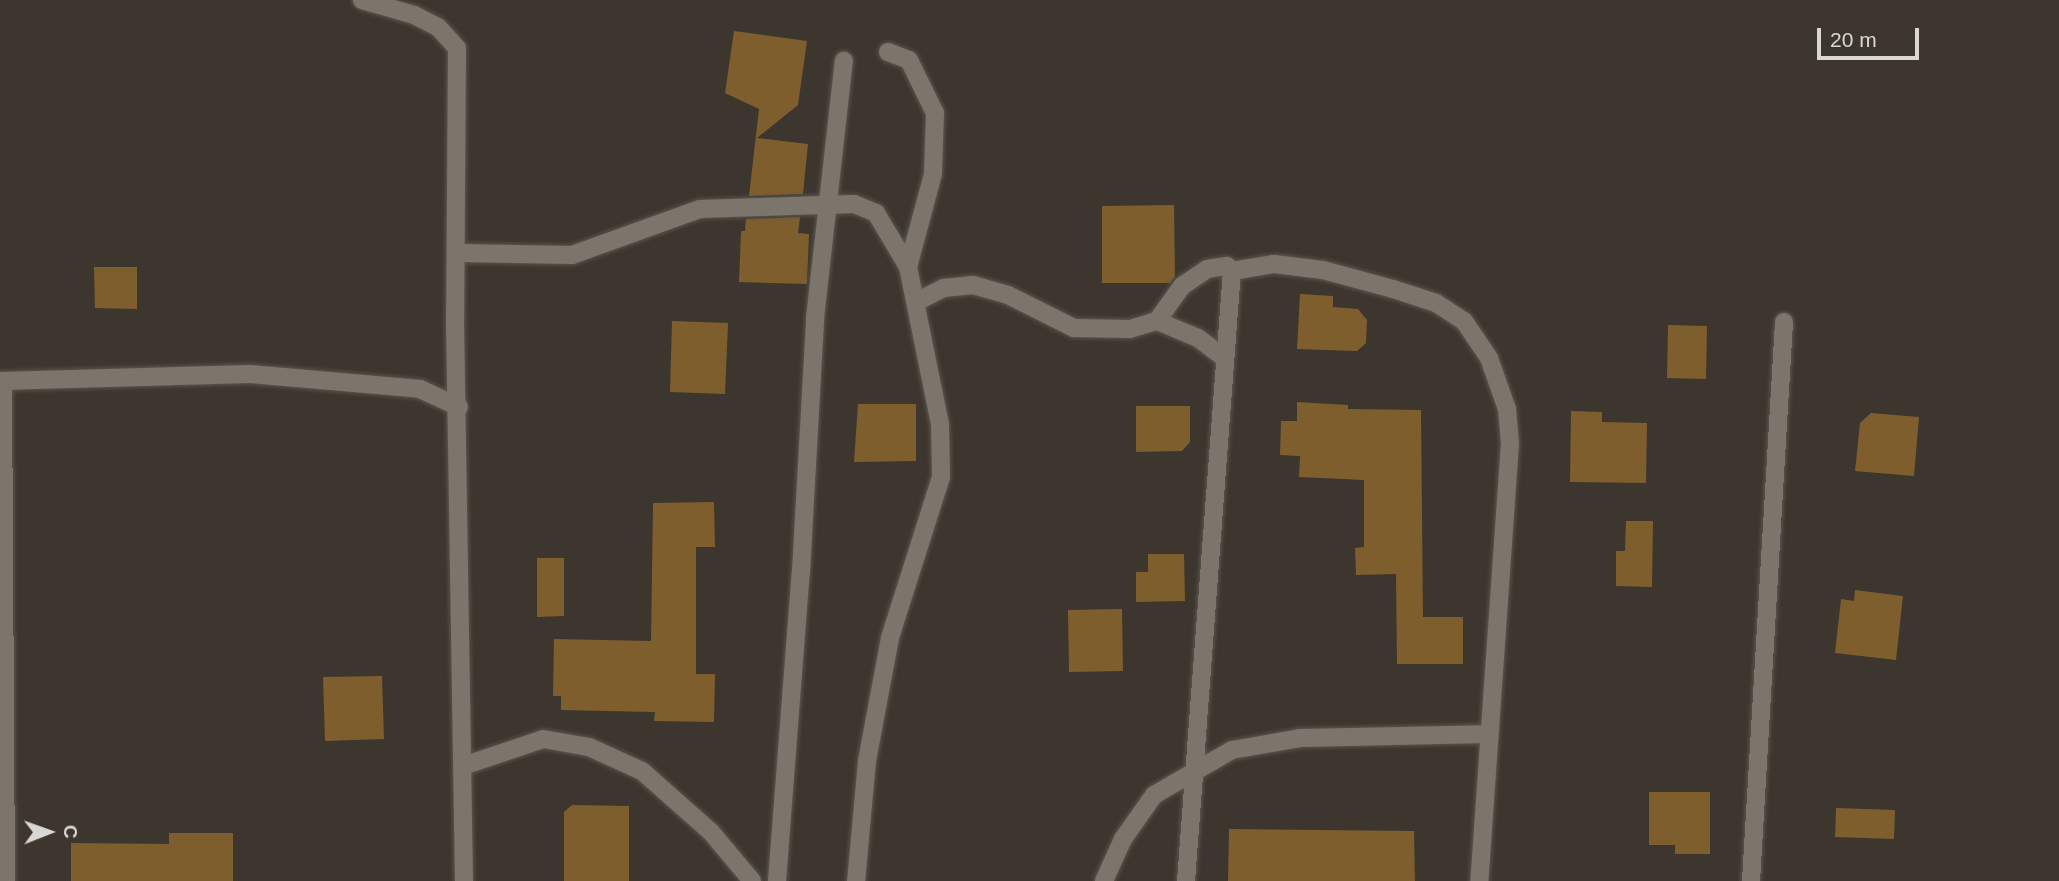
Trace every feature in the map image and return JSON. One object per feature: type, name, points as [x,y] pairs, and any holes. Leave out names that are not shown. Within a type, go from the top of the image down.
[{"type":"street","points":[[362,0],[414,15],[438,27],[457,48],[458,253],[454,321],[459,407],[464,881]]},
{"type":"street","points":[[888,52],[909,60],[935,113],[933,174],[908,267]]},
{"type":"street","points":[[776,881],[801,572],[815,318],[844,61]]},
{"type":"street","points":[[458,253],[572,255],[700,209],[854,204],[876,213],[908,267],[940,424],[941,477],[890,638],[867,761],[856,881]]},
{"type":"street","points":[[1232,271],[1274,264],[1323,270],[1425,300],[1464,321],[1489,358],[1507,409],[1510,443],[1479,881]]},
{"type":"street","points":[[916,302],[944,288],[973,285],[1008,295],[1074,328],[1130,329],[1157,321],[1182,286],[1207,269],[1227,266],[1232,271],[1186,881]]},
{"type":"street","points":[[1157,321],[1198,338],[1225,358]]},
{"type":"street","points":[[1751,881],[1784,323]]},
{"type":"street","points":[[6,881],[2,381],[250,374],[420,389],[459,407]]},
{"type":"street","points":[[1104,881],[1123,839],[1154,795],[1193,769],[1232,750],[1300,738],[1488,734]]},
{"type":"street","points":[[463,766],[542,739],[589,747],[642,771],[710,832],[752,881]]},
{"type":"building","points":[[734,31],[807,41],[798,105],[757,138],[808,144],[803,194],[749,196],[759,109],[725,93]]},
{"type":"building","points":[[1174,205],[1175,277],[1170,283],[1102,283],[1102,206]]},
{"type":"building","points":[[800,217],[798,233],[809,234],[807,284],[739,282],[741,231],[745,231],[746,219]]},
{"type":"building","points":[[94,267],[137,267],[137,309],[95,308]]},
{"type":"building","points":[[1300,294],[1333,296],[1333,307],[1358,309],[1367,320],[1366,343],[1357,351],[1297,349]]},
{"type":"building","points":[[672,321],[728,323],[725,394],[670,392]]},
{"type":"building","points":[[1668,325],[1707,326],[1706,379],[1667,378]]},
{"type":"building","points":[[1297,402],[1348,405],[1348,409],[1421,410],[1423,617],[1463,617],[1463,664],[1397,664],[1396,574],[1356,575],[1355,548],[1364,547],[1364,480],[1299,477],[1300,456],[1280,455],[1281,421],[1297,421]]},
{"type":"building","points":[[858,404],[916,404],[916,461],[854,462]]},
{"type":"building","points":[[1136,406],[1190,406],[1190,442],[1182,451],[1136,452]]},
{"type":"building","points":[[1571,411],[1602,412],[1602,422],[1647,423],[1646,483],[1570,482]]},
{"type":"building","points":[[1871,413],[1919,417],[1914,476],[1855,471],[1860,423]]},
{"type":"building","points":[[714,502],[715,547],[696,547],[696,674],[715,674],[714,722],[654,721],[655,712],[561,710],[561,696],[553,696],[554,639],[651,641],[653,503]]},
{"type":"building","points":[[1626,521],[1653,521],[1652,587],[1616,586],[1616,551],[1625,551]]},
{"type":"building","points":[[1148,554],[1184,554],[1185,601],[1136,602],[1136,572],[1148,572]]},
{"type":"building","points":[[537,558],[564,558],[564,616],[537,617]]},
{"type":"building","points":[[1855,590],[1903,596],[1896,660],[1835,653],[1841,599],[1854,601]]},
{"type":"building","points":[[1122,609],[1123,671],[1069,672],[1068,610]]},
{"type":"building","points":[[382,676],[384,739],[325,741],[323,677]]},
{"type":"building","points":[[1649,792],[1710,792],[1710,854],[1675,854],[1675,845],[1649,845]]},
{"type":"building","points":[[572,805],[629,806],[629,881],[564,881],[564,812]]},
{"type":"building","points":[[1836,808],[1895,810],[1894,839],[1835,837]]},
{"type":"building","points":[[1229,829],[1414,831],[1415,881],[1228,881]]},
{"type":"building","points":[[169,833],[233,833],[233,881],[71,881],[71,843],[169,844]]}]
